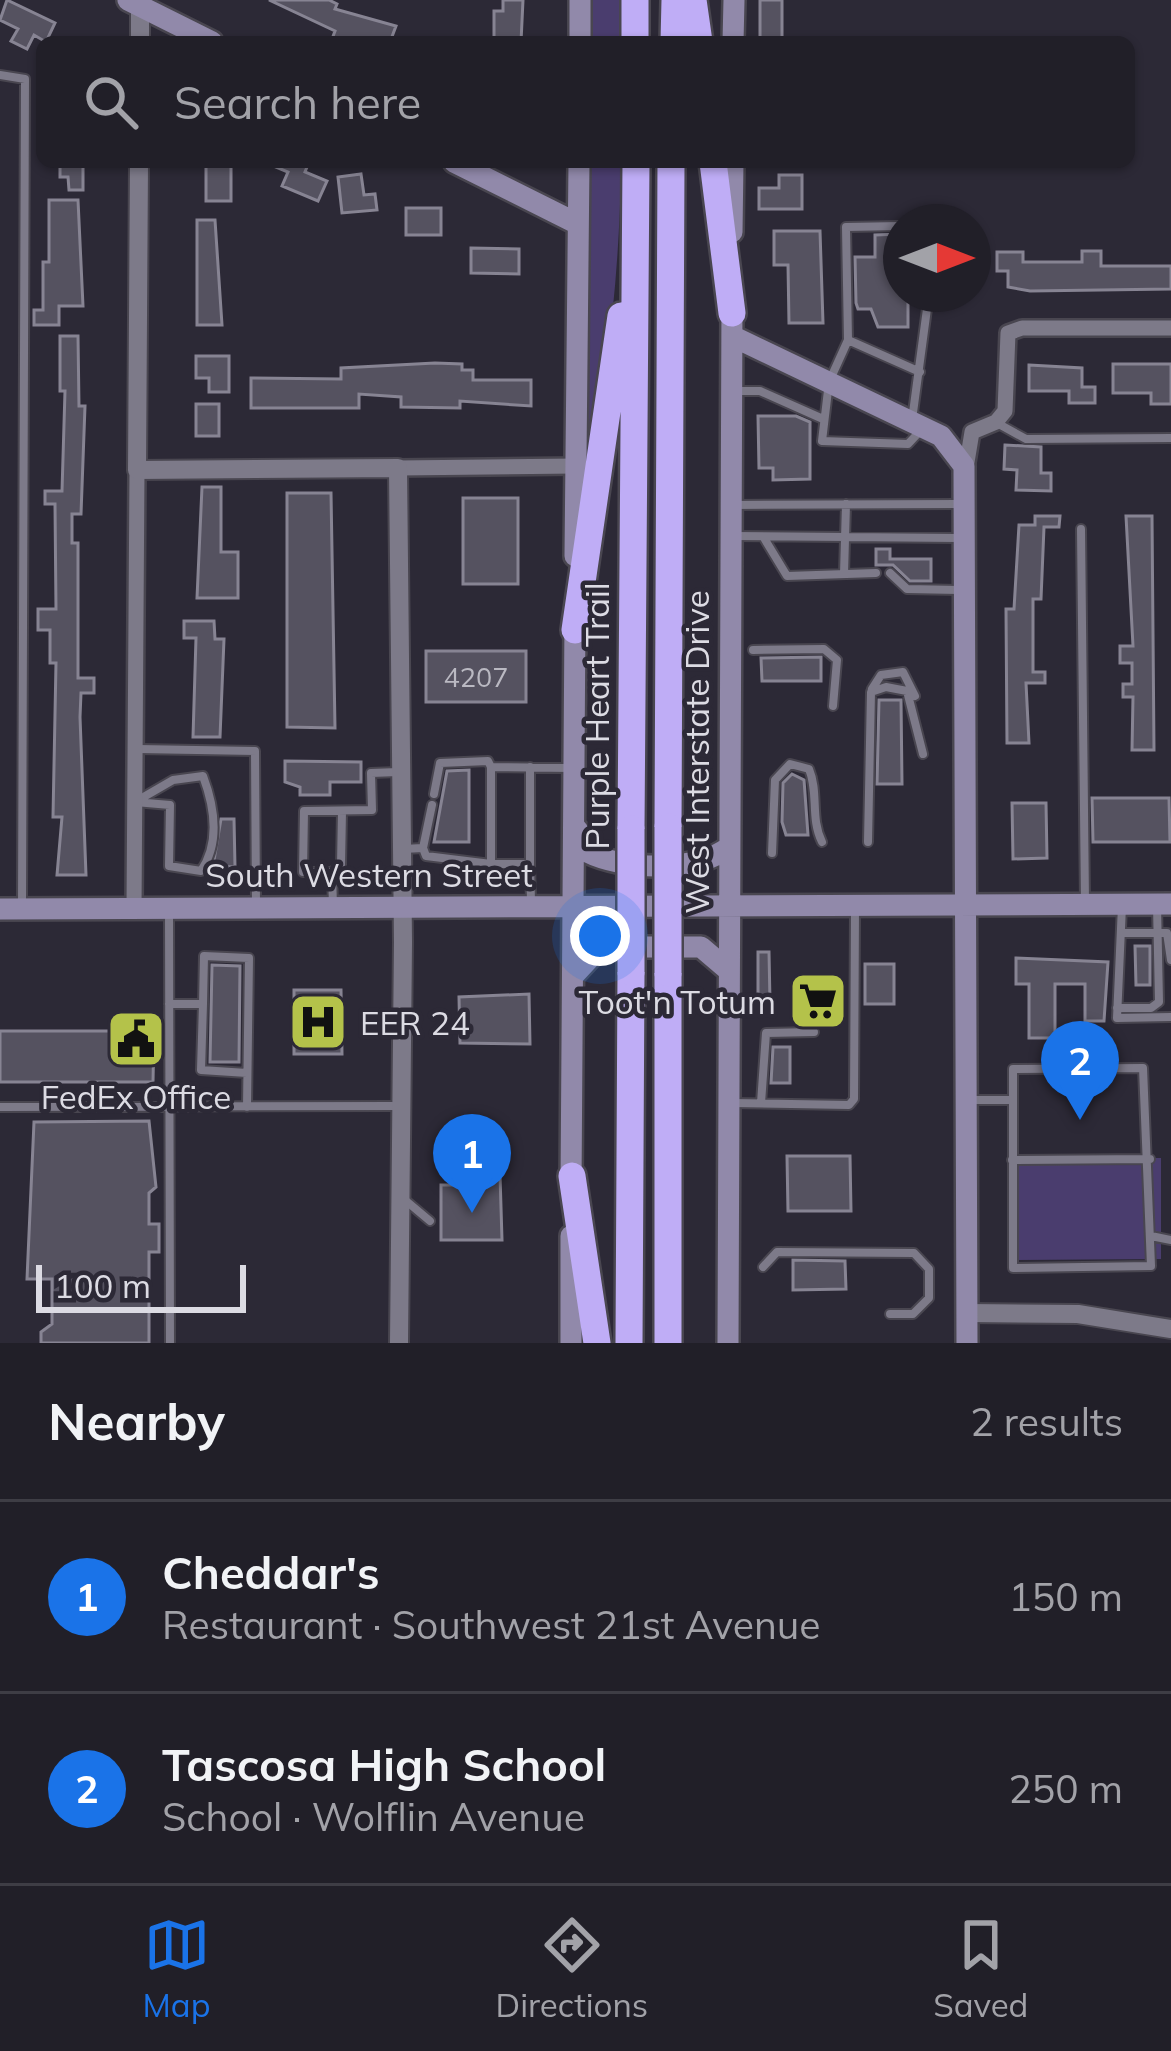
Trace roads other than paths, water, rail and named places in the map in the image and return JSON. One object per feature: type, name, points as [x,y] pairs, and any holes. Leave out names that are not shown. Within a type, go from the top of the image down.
[{"type":"highway","points":[[635,0],[635,36]]},
{"type":"highway","points":[[674,36],[675,0]]},
{"type":"highway","points":[[693,0],[697,36]]},
{"type":"highway","points":[[575,630],[636,168]]},
{"type":"highway","name":"Purple Heart Trail","points":[[629,1343],[636,168]]},
{"type":"highway","points":[[668,1343],[671,168]]},
{"type":"highway","points":[[714,168],[732,324]]},
{"type":"highway","points":[[572,1175],[598,1343]]},
{"type":"main road","points":[[580,0],[580,36]]},
{"type":"main road","points":[[734,0],[734,36]]},
{"type":"main road","points":[[136,2],[201,36]]},
{"type":"main road","points":[[466,168],[578,224]]},
{"type":"main road","points":[[571,1343],[579,168]]},
{"type":"main road","name":"West Interstate Drive","points":[[728,1343],[733,168]]},
{"type":"main road","points":[[732,324],[829,382],[952,444],[966,492],[967,1343]]},
{"type":"main road","points":[[574,816],[581,845],[614,862],[698,863],[728,847]]},
{"type":"main road","name":"South Western Street","points":[[11,909],[1164,904]]},
{"type":"main road","points":[[573,976],[600,947],[701,947],[716,954],[728,970]]},
{"type":"street","points":[[136,2],[139,36]]},
{"type":"street","points":[[134,908],[140,168]]},
{"type":"street","points":[[917,424],[976,428],[996,422],[1006,405],[1008,333],[1022,328],[1171,328]]},
{"type":"street","points":[[966,492],[966,442],[976,428]]},
{"type":"street","points":[[137,470],[576,466]]},
{"type":"street","points":[[398,468],[399,1343]]},
{"type":"street","points":[[967,1313],[1078,1314],[1171,1329]]},
{"type":"lane","points":[[0,75],[26,80],[11,909]]},
{"type":"lane","points":[[883,226],[846,227],[848,340],[829,382],[823,419],[826,445],[908,444],[917,424],[926,312]]},
{"type":"lane","points":[[848,340],[920,372]]},
{"type":"lane","points":[[731,391],[760,391],[823,419]]},
{"type":"lane","points":[[996,422],[1026,439],[1171,438]]},
{"type":"lane","points":[[729,505],[846,505],[966,492]]},
{"type":"lane","points":[[844,574],[846,505]]},
{"type":"lane","points":[[1081,530],[1085,904]]},
{"type":"lane","points":[[729,536],[966,538]]},
{"type":"lane","points":[[764,538],[787,576],[876,574]]},
{"type":"lane","points":[[890,573],[907,589],[966,590]]},
{"type":"lane","points":[[753,650],[824,649],[838,668],[833,706]]},
{"type":"lane","points":[[868,842],[871,692],[881,675],[903,672],[914,687],[923,754]]},
{"type":"lane","points":[[871,692],[886,687],[907,691],[916,716]]},
{"type":"lane","points":[[135,749],[255,751],[256,908]]},
{"type":"lane","points":[[491,864],[488,761],[440,763],[423,848],[426,856],[440,861],[491,864],[530,864]]},
{"type":"lane","points":[[772,853],[775,780],[790,764],[808,769],[813,778],[813,819],[822,842]]},
{"type":"lane","points":[[491,767],[574,768]]},
{"type":"lane","points":[[530,767],[532,906]]},
{"type":"lane","points":[[342,812],[341,865],[332,872],[303,872],[304,811],[372,811],[371,773],[398,772]]},
{"type":"lane","points":[[203,776],[211,799],[214,852],[201,871],[169,866],[170,805],[135,802],[173,780],[203,776]]},
{"type":"lane","points":[[398,850],[423,848]]},
{"type":"lane","points":[[332,872],[333,907]]},
{"type":"lane","points":[[1122,904],[1119,1019],[1171,1017]]},
{"type":"lane","points":[[1117,1008],[1151,1008],[1159,1002],[1158,933],[1164,904]]},
{"type":"lane","points":[[728,1103],[849,1105],[854,1099],[855,906]]},
{"type":"lane","points":[[169,908],[170,1343]]},
{"type":"lane","points":[[1123,933],[1170,934],[1171,960]]},
{"type":"lane","points":[[247,1073],[201,1070],[206,1023],[204,956],[249,958],[244,980],[244,1044],[247,1073],[247,1106]]},
{"type":"lane","points":[[169,1004],[205,999]]},
{"type":"lane","points":[[761,1103],[766,1034],[814,1032]]},
{"type":"lane","points":[[1017,1068],[1143,1068],[1150,1160],[1148,1267],[1013,1268],[1012,1100],[1017,1068]]},
{"type":"lane","points":[[967,1100],[1012,1100]]},
{"type":"lane","points":[[0,1107],[399,1106]]},
{"type":"lane","points":[[1012,1160],[1150,1160]]},
{"type":"lane","points":[[399,1195],[430,1221]]},
{"type":"lane","points":[[1151,1236],[1171,1240]]},
{"type":"lane","points":[[763,1267],[777,1252],[914,1253],[929,1269],[929,1298],[913,1314],[890,1314]]},
{"type":"place","name":"Toot'n Totum","points":[[818,1001]]},
{"type":"place","name":"EER 24","points":[[318,1022]]},
{"type":"place","name":"FedEx Office","points":[[136,1039]]},
{"type":"place","name":"Tascosa High School","points":[[1080,1120]]},
{"type":"place","name":"Cheddar's","points":[[472,1213]]}]
